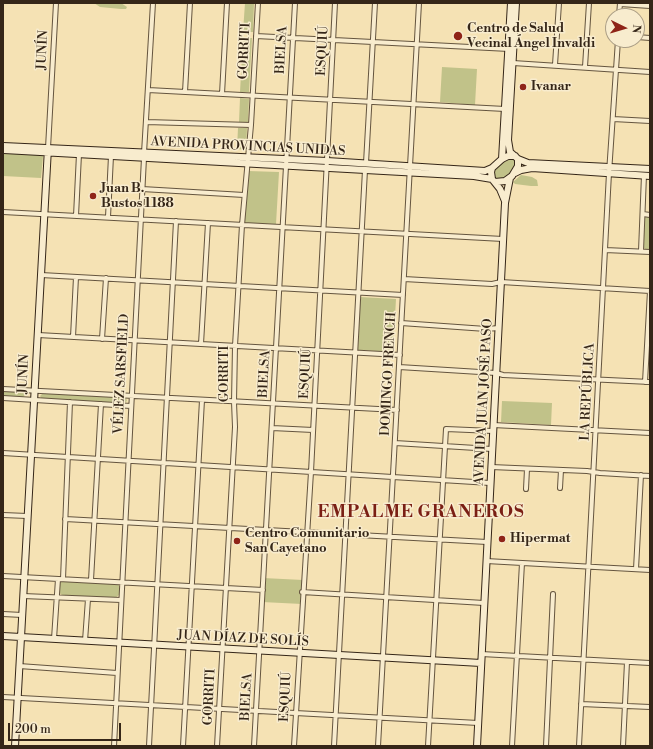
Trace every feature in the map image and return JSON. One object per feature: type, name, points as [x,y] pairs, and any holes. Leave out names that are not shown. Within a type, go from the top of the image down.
[{"type":"main road","points":[[511,3],[511,50],[513,62],[508,140],[510,152],[516,158],[518,166],[515,173],[505,181],[493,180],[492,168],[508,156],[516,158],[528,163],[610,170],[647,176]]},
{"type":"main road","points":[[502,159],[505,109],[516,3]]},
{"type":"main road","name":"AVENIDA PROVINCIAS UNIDAS","points":[[3,146],[48,150],[410,169],[485,171],[492,168]]},
{"type":"main road","name":"AVENIDA PROVINCIAS UNIDAS","points":[[3,150],[48,150],[111,156],[144,155]]},
{"type":"main road","name":"JUNÍN","points":[[15,746],[48,150]]},
{"type":"main road","points":[[515,173],[527,168],[610,170],[650,169]]},
{"type":"main road","name":"AVENIDA PROVINCIAS UNIDAS","points":[[410,169],[474,176],[493,180]]},
{"type":"main road","name":"AVENIDA JUAN JOSÉ PASO","points":[[477,746],[505,203],[510,178]]},
{"type":"main road","name":"AVENIDA JUAN JOSÉ PASO","points":[[493,180],[500,189],[505,203]]},
{"type":"main road","name":"JUAN DÍAZ DE SOLÍS","points":[[3,636],[481,663]]},
{"type":"street","name":"JUNÍN","points":[[48,150],[56,3]]},
{"type":"street","name":"VÉLEZ SARSFIELD","points":[[114,746],[152,3]]},
{"type":"street","points":[[185,92],[190,3]]},
{"type":"street","points":[[222,94],[227,3]]},
{"type":"street","name":"GORRITI","points":[[217,746],[235,427],[235,346],[238,286],[244,195],[251,125],[258,3]]},
{"type":"street","name":"BIELSA","points":[[254,746],[295,3]]},
{"type":"street","name":"ESQUIÚ","points":[[294,746],[302,592],[311,472],[335,3]]},
{"type":"street","points":[[334,746],[375,3]]},
{"type":"street","name":"DOMINGO FRENCH","points":[[378,746],[419,3]]},
{"type":"street","points":[[555,66],[559,3]]},
{"type":"street","points":[[585,67],[589,3]]},
{"type":"street","points":[[620,4],[650,6]]},
{"type":"street","points":[[256,36],[511,50]]},
{"type":"street","name":"LA REPÚBLICA","points":[[579,746],[605,250],[617,48]]},
{"type":"street","points":[[513,62],[650,72]]},
{"type":"street","points":[[148,90],[505,109]]},
{"type":"street","points":[[613,119],[650,120]]},
{"type":"street","points":[[146,122],[251,125]]},
{"type":"street","points":[[76,216],[79,154]]},
{"type":"street","points":[[108,217],[111,156]]},
{"type":"street","points":[[641,251],[647,176]]},
{"type":"street","points":[[142,190],[244,195]]},
{"type":"street","points":[[3,212],[503,239]]},
{"type":"street","points":[[643,214],[650,214]]},
{"type":"street","points":[[149,746],[176,221]]},
{"type":"street","points":[[201,344],[208,223]]},
{"type":"street","points":[[605,250],[650,252]]},
{"type":"street","points":[[41,275],[403,295]]},
{"type":"street","points":[[73,337],[76,277]]},
{"type":"street","points":[[102,339],[106,278]]},
{"type":"street","points":[[399,367],[496,373],[503,375],[648,382],[650,291],[501,282],[492,284],[404,279]]},
{"type":"street","points":[[401,323],[486,329],[498,328]]},
{"type":"street","points":[[38,335],[400,355]]},
{"type":"street","points":[[3,389],[396,410]]},
{"type":"street","points":[[3,398],[131,406]]},
{"type":"street","points":[[183,746],[202,400]]},
{"type":"street","points":[[63,579],[70,402]]},
{"type":"street","points":[[91,580],[101,404]]},
{"type":"street","points":[[272,428],[313,430]]},
{"type":"street","points":[[428,746],[446,429],[493,428],[596,430],[650,433]]},
{"type":"street","points":[[395,443],[492,449]]},
{"type":"street","points":[[3,453],[490,483]]},
{"type":"street","points":[[491,467],[650,476]]},
{"type":"street","points":[[526,489],[527,469]]},
{"type":"street","points":[[560,488],[561,470]]},
{"type":"street","points":[[636,569],[641,475]]},
{"type":"street","points":[[3,515],[27,516]]},
{"type":"street","points":[[65,519],[487,542]]},
{"type":"street","points":[[486,561],[650,570]]},
{"type":"street","points":[[512,746],[522,563]]},
{"type":"street","points":[[3,576],[263,590]]},
{"type":"street","points":[[54,639],[58,578]]},
{"type":"street","points":[[302,592],[484,603]]},
{"type":"street","points":[[546,746],[553,594]]},
{"type":"street","points":[[23,596],[121,600]]},
{"type":"street","points":[[85,641],[88,599]]},
{"type":"street","points":[[3,614],[22,615]]},
{"type":"street","points":[[481,654],[650,663]]},
{"type":"street","points":[[623,746],[627,662]]},
{"type":"street","points":[[19,666],[117,673]]},
{"type":"street","points":[[3,697],[478,723]]},
{"type":"street","points":[[581,704],[650,708]]},
{"type":"green space","points":[[94,3],[121,3],[127,7],[126,9],[121,9],[100,7]]},
{"type":"green space","points":[[245,3],[254,3],[253,32],[243,32]]},
{"type":"green space","points":[[243,38],[252,38],[249,92],[240,92]]},
{"type":"green space","points":[[442,67],[477,69],[475,105],[440,102]]},
{"type":"green space","points":[[240,98],[249,99],[248,122],[239,122]]},
{"type":"green space","points":[[238,128],[247,128],[246,150],[237,149]]},
{"type":"green space","points":[[3,152],[40,154],[43,156],[41,178],[3,176]]},
{"type":"green space","points":[[514,159],[516,166],[510,174],[504,178],[496,180],[494,178],[494,169],[503,161]]},
{"type":"green space","points":[[248,171],[279,172],[276,224],[244,223]]},
{"type":"green space","points":[[521,175],[532,177],[537,180],[538,186],[515,184],[513,182]]},
{"type":"green space","points":[[646,216],[650,217],[650,249],[645,249],[643,247]]},
{"type":"green space","points":[[360,297],[396,299],[393,352],[358,350]]},
{"type":"green space","points":[[3,391],[24,393],[25,395],[22,398],[3,397]]},
{"type":"green space","points":[[43,393],[124,397],[127,401],[123,404],[42,399],[40,396]]},
{"type":"green space","points":[[502,401],[552,403],[551,425],[501,422]]},
{"type":"green space","points":[[263,578],[303,580],[302,604],[262,602]]},
{"type":"green space","points":[[62,580],[119,584],[119,595],[115,598],[62,595],[58,592],[59,584]]},
{"type":"place","name":"Centro de Salud Vecinal Ángel Invaldi","points":[[458,36]]},
{"type":"place","name":"Ivanar","points":[[523,87]]},
{"type":"place","name":"Juan B. Bustos 1188","points":[[93,196]]},
{"type":"place","name":"Hipermat","points":[[502,539]]},
{"type":"place","name":"Centro Comunitario San Cayetano","points":[[237,541]]},
{"type":"district","name":"EMPALME GRANEROS","points":[[421,513]]}]
